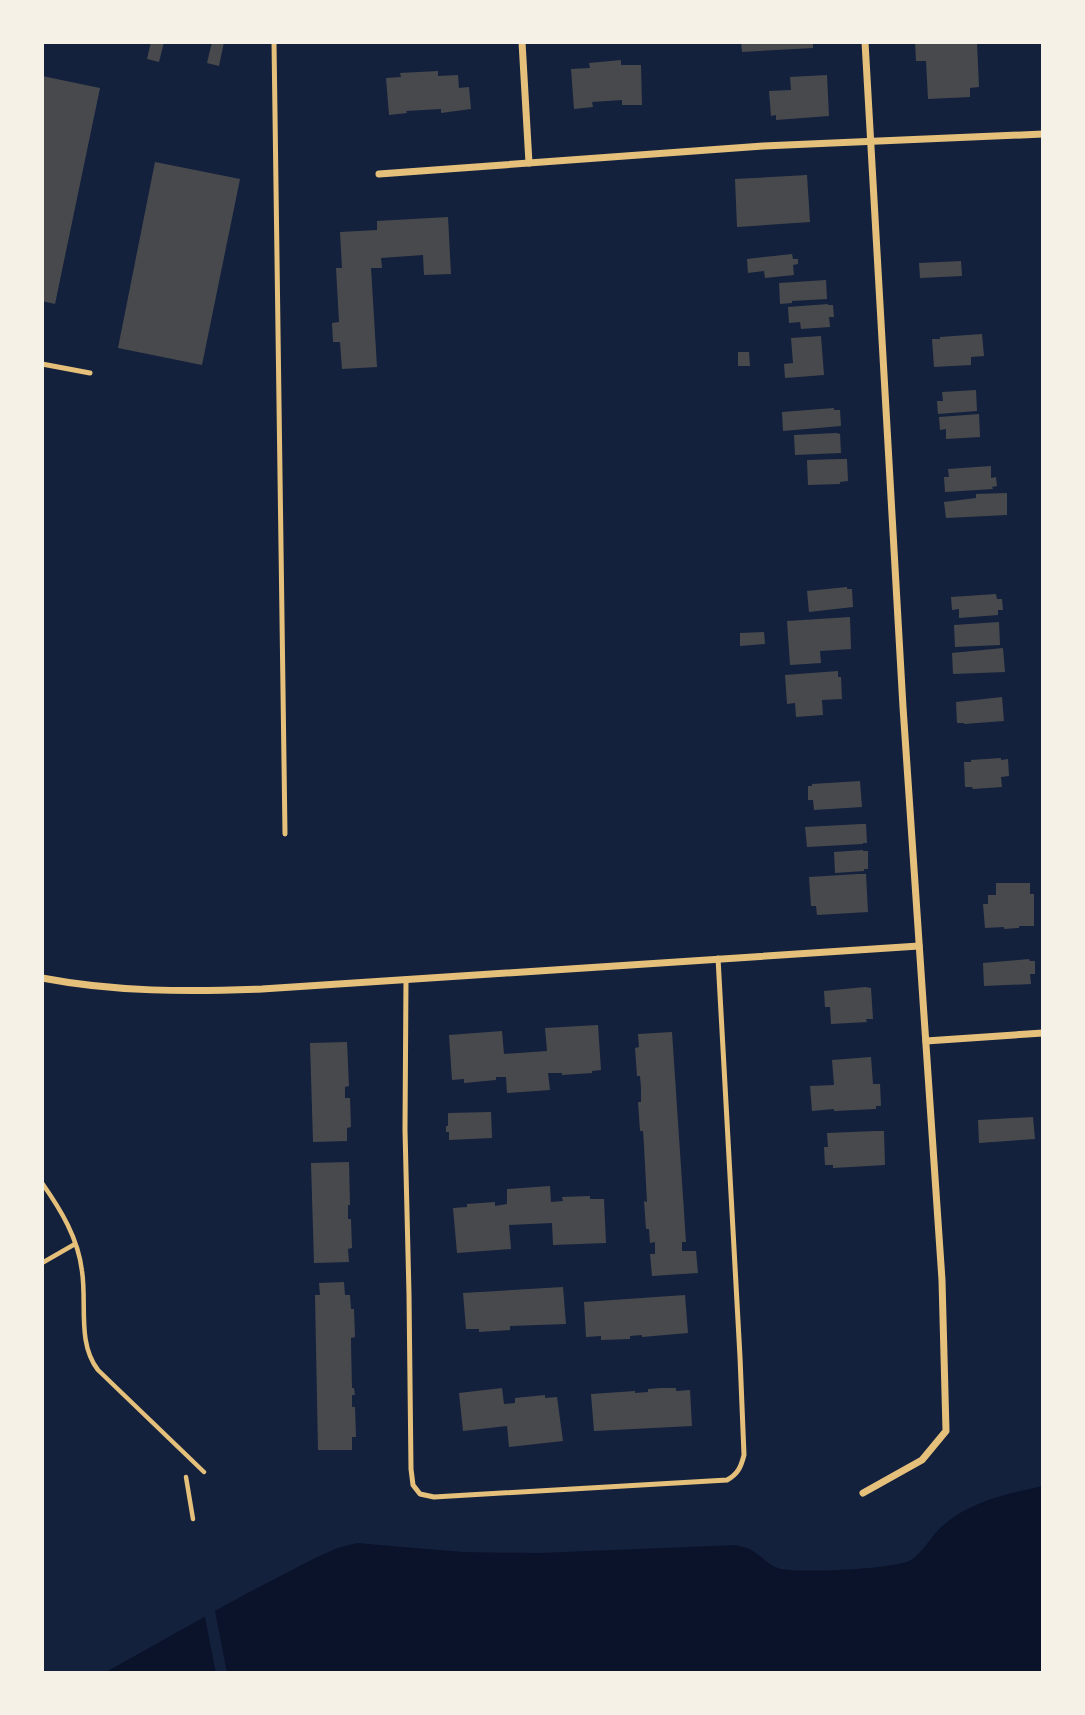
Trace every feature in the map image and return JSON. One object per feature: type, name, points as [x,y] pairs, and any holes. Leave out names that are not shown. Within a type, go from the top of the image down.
[{"type":"street","points":[[522,42],[529,163]]},
{"type":"street","points":[[863,1493],[922,1460],[946,1431],[942,1280],[903,707],[865,42]]},
{"type":"street","points":[[379,174],[763,146],[1043,134]]},
{"type":"street","points":[[42,978],[126,989],[194,992],[919,946]]},
{"type":"street","points":[[926,1041],[1043,1032]]},
{"type":"lane","points":[[274,42],[285,834]]},
{"type":"lane","points":[[42,364],[90,373]]},
{"type":"lane","points":[[406,979],[405,1130],[413,1485],[420,1493],[434,1497],[727,1480],[735,1476],[741,1468],[744,1455],[718,958]]},
{"type":"path","points":[[42,1183],[73,1234],[82,1269],[86,1342],[90,1360],[204,1472]]},
{"type":"path","points":[[42,1264],[75,1244]]},
{"type":"path","points":[[186,1478],[193,1519]]},
{"type":"water","points":[[1043,1486],[1043,1673],[104,1673],[313,1559],[337,1548],[357,1543],[463,1552],[538,1553],[736,1545],[751,1550],[775,1567],[788,1570],[867,1568],[911,1560],[940,1528],[975,1505]]},
{"type":"pier","points":[[214,1606],[227,1673],[216,1673],[204,1612]]},
{"type":"building","points":[[151,42],[164,42],[159,62],[147,59]]},
{"type":"building","points":[[212,42],[224,42],[219,66],[207,63]]},
{"type":"building","points":[[741,42],[813,42],[813,48],[742,52]]},
{"type":"building","points":[[915,42],[977,42],[979,87],[970,88],[970,97],[928,99],[926,61],[916,61]]},
{"type":"building","points":[[621,60],[621,65],[641,65],[642,105],[622,105],[622,100],[592,102],[593,107],[574,109],[571,69],[590,68],[589,63]]},
{"type":"building","points":[[438,71],[438,76],[458,75],[459,88],[469,87],[471,109],[441,113],[441,109],[406,111],[407,113],[389,115],[386,78],[401,77],[400,73]]},
{"type":"building","points":[[827,75],[829,116],[776,120],[776,115],[771,116],[769,91],[791,90],[790,77]]},
{"type":"building","points":[[42,76],[100,88],[55,304],[42,301]]},
{"type":"building","points":[[155,162],[240,179],[202,365],[118,348]]},
{"type":"building","points":[[807,175],[810,222],[737,227],[735,179]]},
{"type":"building","points":[[448,217],[451,274],[424,275],[423,255],[381,258],[382,268],[371,268],[377,367],[342,369],[340,342],[333,342],[332,323],[339,322],[336,268],[342,268],[340,232],[377,230],[377,221]]},
{"type":"building","points":[[792,254],[793,259],[798,259],[798,264],[793,265],[794,275],[765,278],[764,271],[748,273],[747,259]]},
{"type":"building","points":[[961,261],[962,276],[920,278],[919,263]]},
{"type":"building","points":[[826,280],[827,299],[780,304],[779,283]]},
{"type":"building","points":[[833,305],[834,317],[829,317],[830,327],[801,329],[800,322],[789,323],[788,307]]},
{"type":"building","points":[[982,334],[984,356],[971,357],[971,365],[934,367],[932,339]]},
{"type":"building","points":[[821,336],[824,375],[785,378],[784,364],[793,363],[791,338]]},
{"type":"building","points":[[738,352],[749,352],[750,366],[738,366]]},
{"type":"building","points":[[976,390],[977,411],[938,414],[937,401],[943,401],[942,392]]},
{"type":"building","points":[[834,408],[840,410],[841,426],[783,431],[782,412]]},
{"type":"building","points":[[979,414],[980,437],[946,439],[946,429],[940,430],[939,417]]},
{"type":"building","points":[[840,434],[841,453],[795,455],[794,435]]},
{"type":"building","points":[[847,459],[848,481],[840,484],[808,485],[807,460]]},
{"type":"building","points":[[991,466],[991,478],[996,477],[997,486],[992,487],[993,489],[945,492],[944,477],[949,477],[948,469]]},
{"type":"building","points":[[1007,493],[1007,515],[946,518],[944,502],[976,498],[976,494]]},
{"type":"building","points":[[847,587],[852,589],[853,607],[809,612],[807,591]]},
{"type":"building","points":[[996,594],[997,599],[1002,599],[1003,610],[998,610],[998,615],[959,618],[959,609],[952,610],[951,597]]},
{"type":"building","points":[[850,617],[851,649],[820,651],[821,663],[790,665],[787,621]]},
{"type":"building","points":[[999,622],[1000,645],[955,647],[954,625]]},
{"type":"building","points":[[764,632],[765,644],[740,646],[740,633]]},
{"type":"building","points":[[1003,648],[1005,672],[953,674],[952,653]]},
{"type":"building","points":[[838,671],[838,677],[841,677],[842,699],[822,700],[823,715],[796,717],[795,703],[787,704],[785,675]]},
{"type":"building","points":[[1002,697],[1004,721],[957,723],[956,702]]},
{"type":"building","points":[[1008,759],[1009,776],[1001,777],[1002,787],[965,787],[964,762]]},
{"type":"building","points":[[860,781],[862,807],[814,810],[813,800],[808,800],[808,786],[812,784]]},
{"type":"building","points":[[866,824],[867,843],[807,847],[805,827]]},
{"type":"building","points":[[868,851],[868,869],[835,873],[834,852]]},
{"type":"building","points":[[866,874],[868,912],[817,915],[816,906],[811,906],[809,877]]},
{"type":"building","points":[[996,883],[1030,883],[1030,894],[1034,894],[1034,926],[985,928],[983,904],[988,904],[988,895],[996,895]]},
{"type":"building","points":[[1029,959],[1035,961],[1035,974],[1030,974],[1031,984],[984,986],[983,963]]},
{"type":"building","points":[[871,988],[873,1019],[866,1019],[867,1022],[831,1024],[830,1007],[825,1007],[824,991]]},
{"type":"building","points":[[598,1025],[601,1070],[562,1075],[548,1073],[550,1090],[507,1093],[506,1077],[464,1083],[464,1079],[452,1080],[449,1035],[502,1031],[504,1054],[547,1051],[545,1028]]},
{"type":"building","points":[[672,1032],[686,1242],[682,1242],[682,1251],[696,1251],[698,1273],[652,1276],[650,1254],[655,1254],[655,1242],[650,1243],[649,1229],[646,1229],[644,1146],[638,1102],[641,1102],[641,1088],[640,1076],[637,1076],[635,1048],[639,1047],[638,1034]]},
{"type":"building","points":[[347,1042],[349,1086],[345,1087],[345,1098],[350,1098],[351,1127],[347,1128],[347,1141],[313,1142],[310,1043]]},
{"type":"building","points":[[871,1057],[873,1084],[880,1084],[881,1106],[876,1106],[876,1109],[812,1111],[810,1086],[834,1085],[832,1060]]},
{"type":"building","points":[[491,1112],[492,1138],[449,1140],[449,1132],[446,1132],[448,1113]]},
{"type":"building","points":[[1033,1117],[1035,1139],[979,1143],[978,1120]]},
{"type":"building","points":[[884,1131],[885,1165],[833,1168],[833,1165],[825,1165],[824,1147],[828,1147],[827,1133]]},
{"type":"building","points":[[349,1162],[348,1219],[351,1219],[352,1248],[348,1249],[349,1262],[314,1263],[311,1163]]},
{"type":"building","points":[[550,1186],[551,1202],[563,1201],[562,1197],[590,1196],[590,1199],[604,1199],[606,1243],[553,1245],[552,1223],[509,1225],[511,1249],[457,1253],[453,1208],[467,1207],[467,1204],[507,1204],[507,1189]]},
{"type":"building","points":[[344,1282],[345,1295],[350,1295],[351,1309],[354,1309],[355,1337],[351,1338],[351,1344],[352,1388],[355,1395],[352,1395],[352,1407],[355,1407],[356,1437],[352,1437],[352,1450],[318,1450],[315,1295],[320,1295],[319,1283]]},
{"type":"building","points":[[563,1287],[566,1324],[510,1326],[510,1330],[479,1332],[479,1329],[466,1329],[463,1293]]},
{"type":"building","points":[[685,1295],[688,1333],[630,1336],[630,1339],[601,1340],[601,1336],[586,1337],[584,1302]]},
{"type":"building","points":[[502,1388],[504,1404],[515,1403],[515,1398],[545,1395],[545,1398],[557,1397],[563,1441],[509,1447],[507,1426],[463,1431],[459,1393]]},
{"type":"building","points":[[648,1389],[690,1390],[692,1426],[594,1431],[591,1394],[648,1392]]}]
